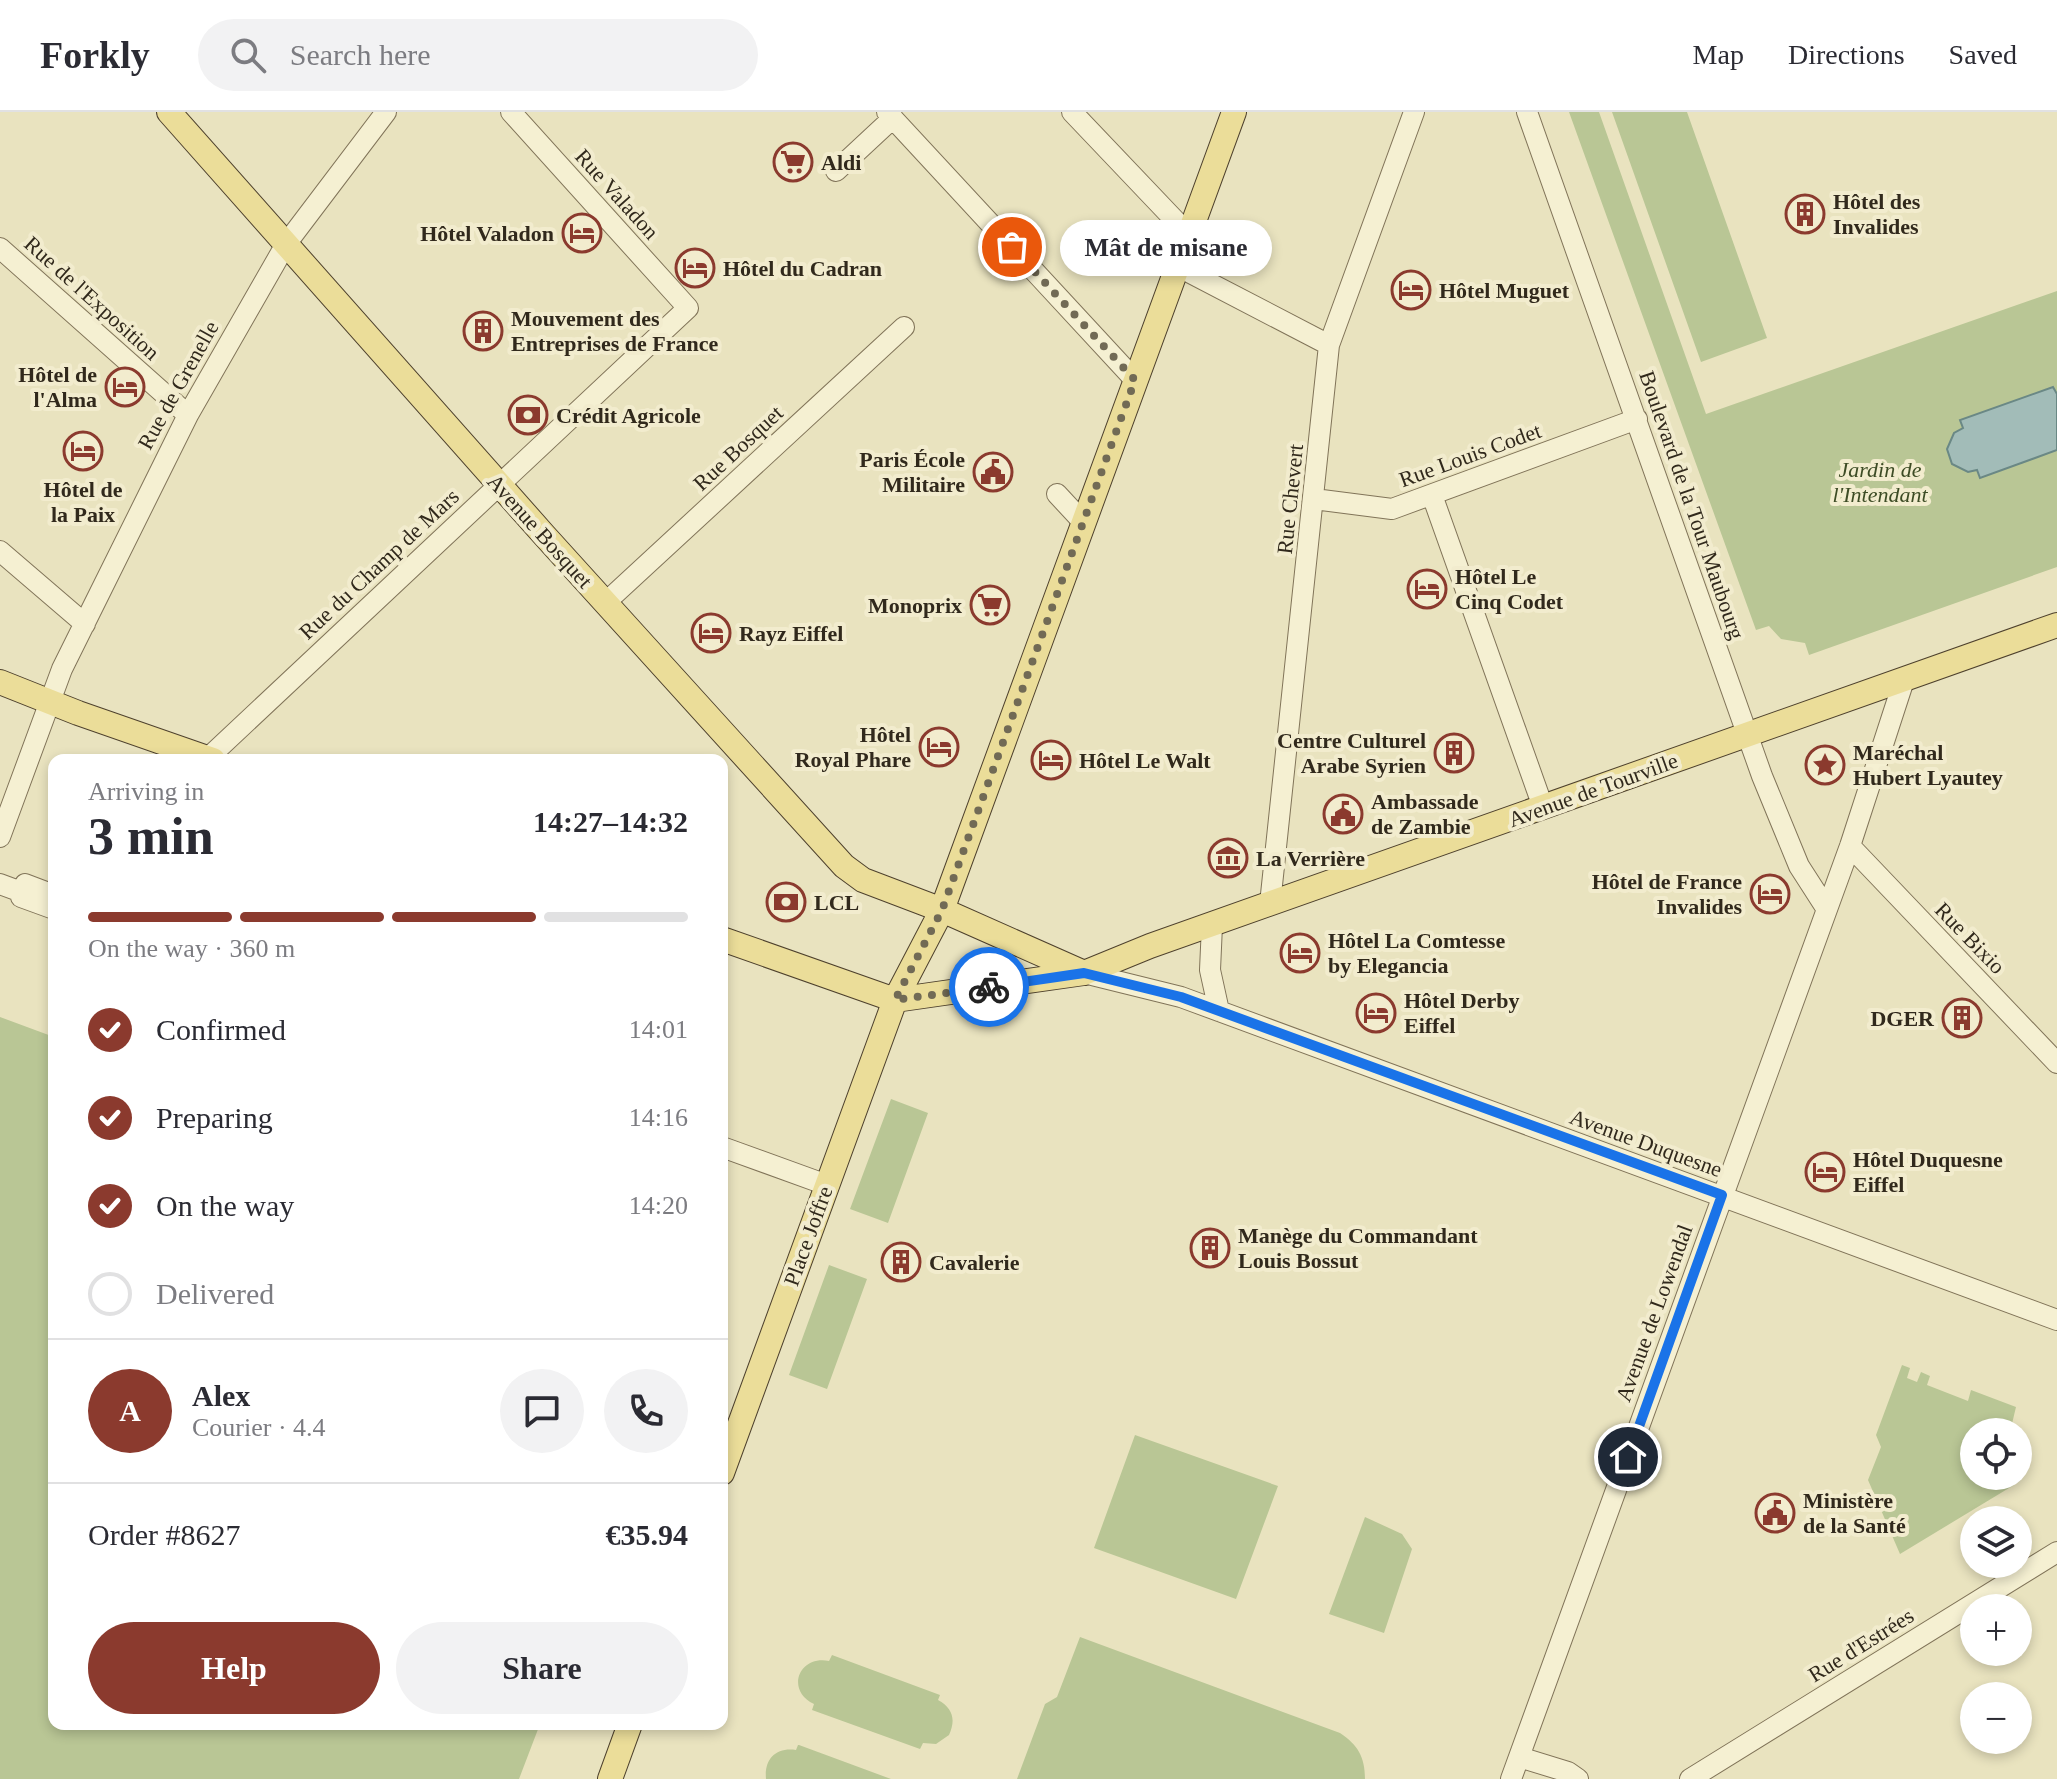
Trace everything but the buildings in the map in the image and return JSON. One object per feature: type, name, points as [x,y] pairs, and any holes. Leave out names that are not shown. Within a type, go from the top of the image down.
[{"type":"main road","name":"Avenue Bosquet","points":[[169,112],[605,603],[844,866],[863,880],[942,910],[1084,973]]},
{"type":"main road","name":"Place Joffre","points":[[728,1457],[895,1000],[942,910],[1234,112]]},
{"type":"main road","name":"Avenue de Tourville","points":[[895,1000],[1084,973],[2057,625]]},
{"type":"main road","points":[[0,682],[197,754]]},
{"type":"main road","points":[[728,941],[895,1000]]},
{"type":"main road","points":[[610,1779],[628,1730]]},
{"type":"street","name":"Rue de Grenelle","points":[[0,837],[49,702],[188,415],[286,244],[386,112]]},
{"type":"street","name":"Rue Valadon","points":[[511,112],[688,308]]},
{"type":"street","points":[[1072,112],[1189,235]]},
{"type":"street","name":"Rue Chevert","points":[[1270,904],[1329,345],[1414,112]]},
{"type":"street","name":"Boulevard de la Tour Maubourg","points":[[1527,112],[1748,734],[1799,866],[1826,908]]},
{"type":"street","points":[[836,171],[890,115],[1135,380]]},
{"type":"street","name":"Rue de l'Exposition","points":[[0,248],[188,415]]},
{"type":"street","points":[[1177,266],[1329,345]]},
{"type":"street","name":"Rue du Champ de Mars","points":[[216,754],[688,308]]},
{"type":"street","name":"Rue Bosquet","points":[[605,603],[904,327]]},
{"type":"street","name":"Rue Louis Codet","points":[[1314,499],[1392,509],[1637,419]]},
{"type":"street","points":[[1057,494],[1083,522]]},
{"type":"street","points":[[1432,495],[1543,807]]},
{"type":"street","points":[[0,551],[85,624]]},
{"type":"street","name":"Avenue de Lowendal","points":[[1511,1779],[1850,846],[1904,680]]},
{"type":"street","name":"Rue Bixio","points":[[1850,846],[2057,1063]]},
{"type":"street","points":[[0,884],[48,904]]},
{"type":"street","points":[[22,892],[25,884],[48,893]]},
{"type":"street","points":[[1212,925],[1210,970],[1219,1011]]},
{"type":"street","name":"Avenue Duquesne","points":[[1084,973],[1181,997],[2057,1320]]},
{"type":"street","points":[[728,1149],[827,1185]]},
{"type":"street","name":"Rue d'Estrées","points":[[1690,1779],[2057,1552]]},
{"type":"street","points":[[1519,1757],[1568,1772],[1578,1779]]},
{"type":"green space","name":"Jardin de l'Intendant","points":[[1569,112],[1599,112],[1706,414],[2057,291],[2057,567],[1809,655],[1805,643],[1781,639],[1769,626],[1756,630]]},
{"type":"green space","points":[[1612,112],[1687,112],[1767,338],[1701,362]]},
{"type":"green space","points":[[0,1017],[48,1035],[48,1730],[538,1730],[519,1779],[0,1779]]},
{"type":"green space","points":[[891,1099],[928,1113],[888,1223],[850,1209]]},
{"type":"green space","points":[[829,1265],[867,1279],[827,1389],[789,1375]]},
{"type":"green space","points":[[1902,1365],[1910,1368],[1907,1378],[1917,1382],[1921,1372],[1930,1376],[1927,1385],[1968,1401],[1971,1390],[2016,1407],[2013,1418],[1960,1418],[1960,1490],[2006,1490],[1979,1506],[1960,1506],[1960,1518],[1900,1554],[1868,1480],[1881,1447],[1876,1435]]},
{"type":"green space","points":[[1135,1435],[1278,1486],[1236,1599],[1094,1548]]},
{"type":"green space","points":[[1365,1517],[1402,1534],[1412,1549],[1384,1633],[1329,1614]]},
{"type":"green space","points":[[1080,1637],[1340,1733],[1359,1752],[1365,1779],[1017,1779],[1045,1704],[1057,1697]]},
{"type":"green space","points":[[832,1655],[940,1695],[938,1700],[952,1715],[949,1735],[936,1744],[923,1743],[920,1749],[812,1710],[814,1704],[800,1691],[799,1675],[810,1663],[829,1661]]},
{"type":"green space","points":[[798,1745],[891,1779],[766,1779],[769,1760],[783,1750],[796,1750]]},
{"type":"water","points":[[2053,387],[2057,394],[2057,450],[1980,478],[1977,470],[1968,472],[1952,464],[1947,449],[1954,433],[1963,428],[1960,420]]},
{"type":"way so far","points":[[989,987],[895,1000],[942,910],[1135,380],[1012,247]]},
{"type":"place","name":"Aldi","points":[[793,162]]},
{"type":"place","name":"Hôtel des Invalides","points":[[1805,214]]},
{"type":"place","name":"Hôtel Valadon","points":[[582,233]]},
{"type":"place","name":"Mât de misane","points":[[1012,247]]},
{"type":"place","name":"Hôtel du Cadran","points":[[695,268]]},
{"type":"place","name":"Hôtel Muguet","points":[[1411,290]]},
{"type":"place","name":"Mouvement des Entreprises de France","points":[[483,331]]},
{"type":"place","name":"Hôtel de l'Alma","points":[[125,387]]},
{"type":"place","name":"Crédit Agricole","points":[[528,415]]},
{"type":"place","name":"Hôtel de la Paix","points":[[83,451]]},
{"type":"place","name":"Paris École Militaire","points":[[993,472]]},
{"type":"place","name":"Hôtel Le Cinq Codet","points":[[1427,589]]},
{"type":"place","name":"Monoprix","points":[[990,605]]},
{"type":"place","name":"Rayz Eiffel","points":[[711,633]]},
{"type":"place","name":"Hôtel Royal Phare","points":[[939,747]]},
{"type":"place","name":"Centre Culturel Arabe Syrien","points":[[1454,753]]},
{"type":"place","name":"Hôtel Le Walt","points":[[1051,760]]},
{"type":"place","name":"Maréchal Hubert Lyautey","points":[[1825,765]]},
{"type":"place","name":"Ambassade de Zambie","points":[[1343,814]]},
{"type":"place","name":"La Verrière","points":[[1228,858]]},
{"type":"place","name":"Hôtel de France Invalides","points":[[1770,894]]},
{"type":"place","name":"LCL","points":[[786,902]]},
{"type":"place","name":"Hôtel La Comtesse by Elegancia","points":[[1300,953]]},
{"type":"place","name":"Hôtel Derby Eiffel","points":[[1376,1013]]},
{"type":"place","name":"DGER","points":[[1962,1018]]},
{"type":"place","name":"Hôtel Duquesne Eiffel","points":[[1825,1172]]},
{"type":"place","name":"Manège du Commandant Louis Bossut","points":[[1210,1248]]},
{"type":"place","name":"Cavalerie","points":[[901,1262]]},
{"type":"place","name":"Ministère de la Santé","points":[[1775,1513]]},
{"type":"route","points":[[989,987],[1084,973],[1181,997],[1722,1195],[1628,1457]]}]
